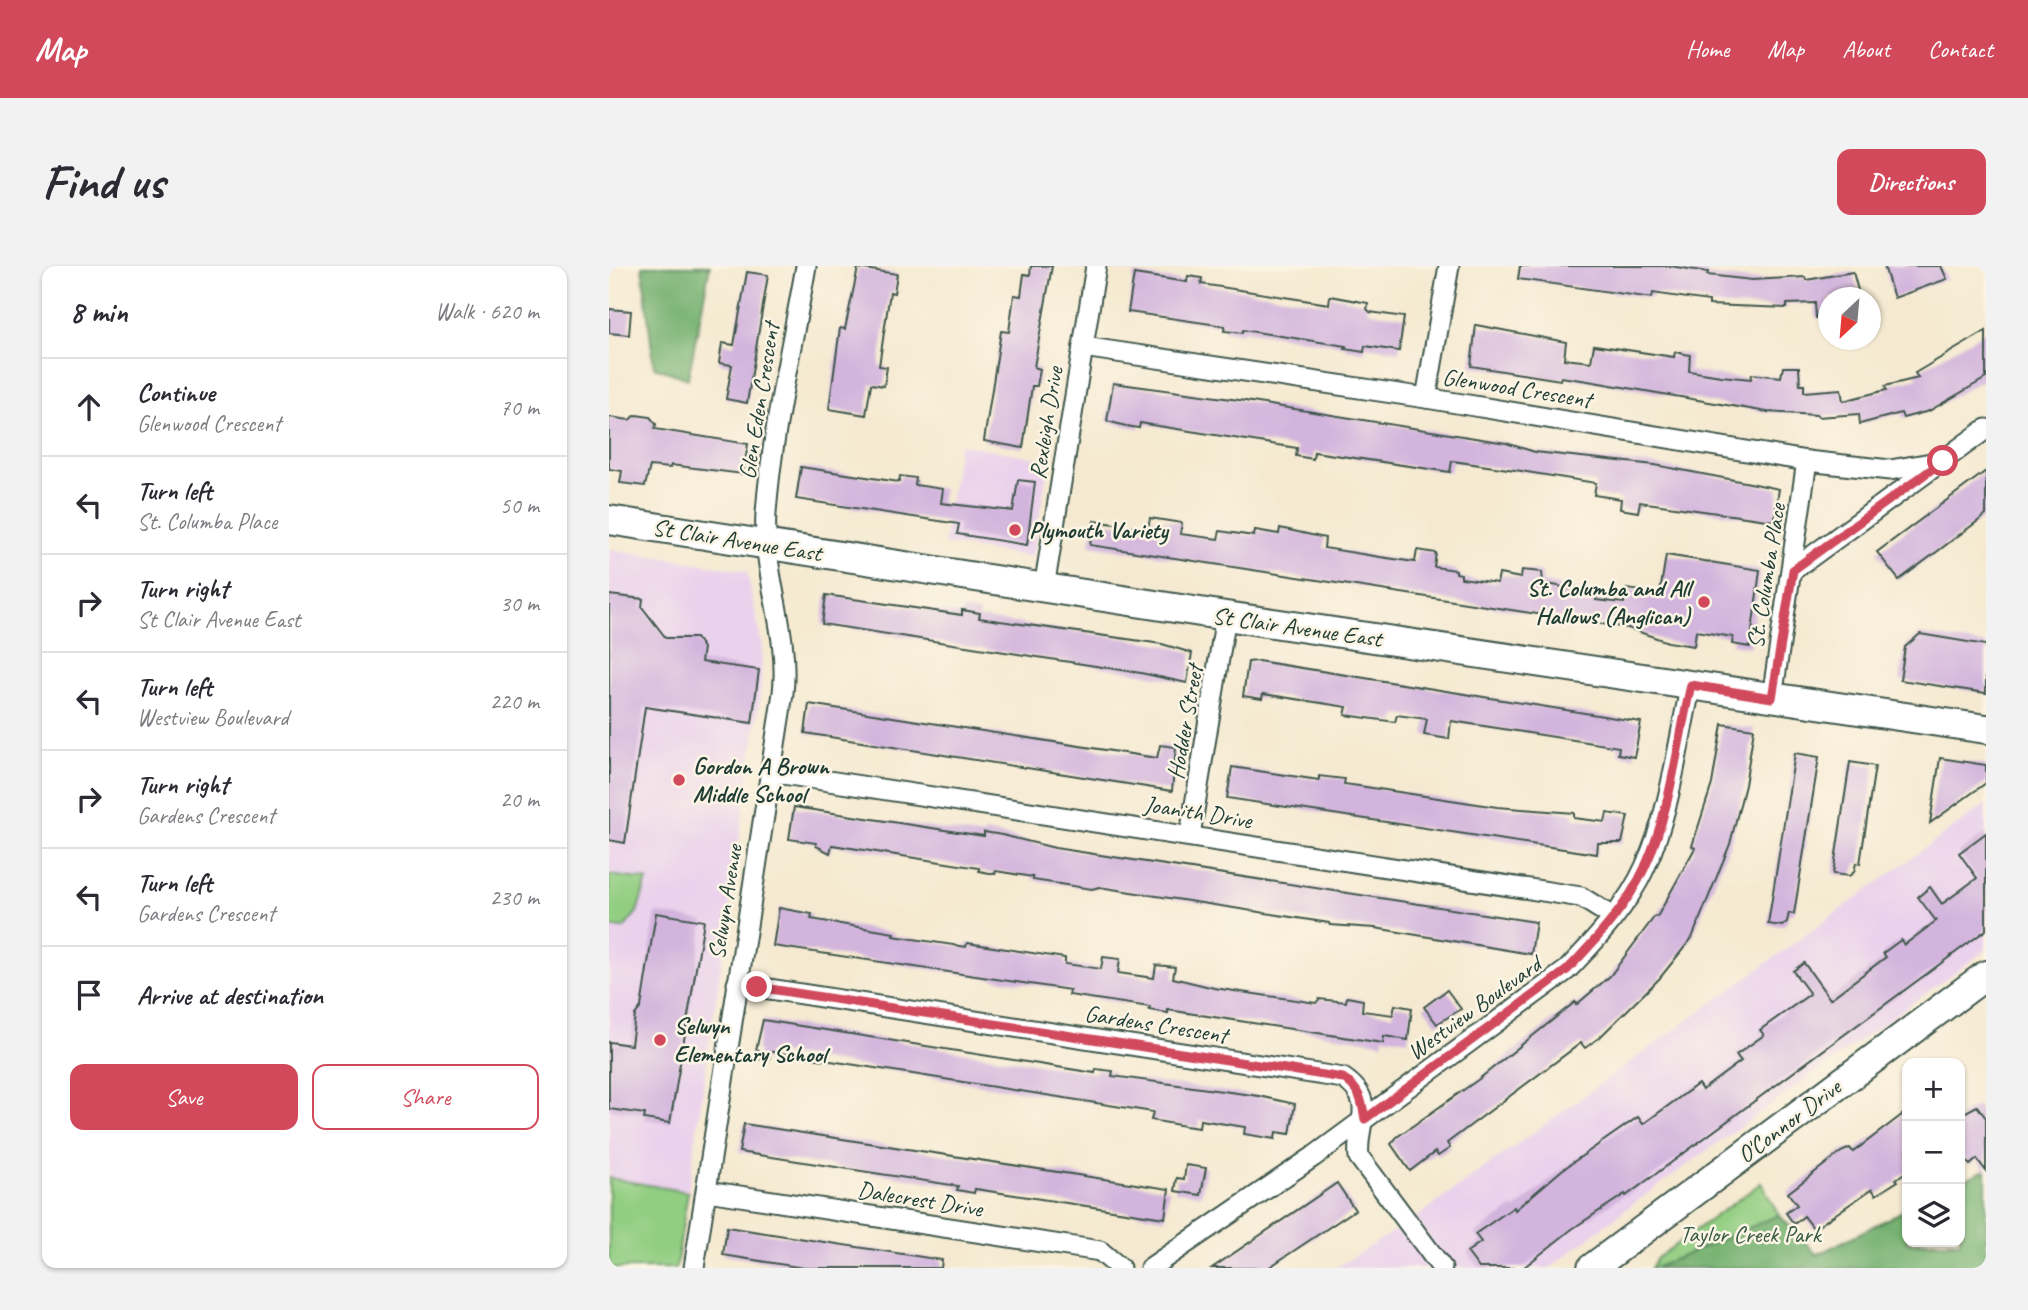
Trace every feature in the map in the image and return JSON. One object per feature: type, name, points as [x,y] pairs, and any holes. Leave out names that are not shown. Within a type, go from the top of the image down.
[{"type":"main road","name":"St Clair Avenue East","points":[[609,520],[1226,617],[1986,729]]},
{"type":"main road","name":"O'Connor Drive","points":[[1607,1264],[1986,975]]},
{"type":"street","name":"Glen Eden Crescent","points":[[767,545],[766,514],[806,266]]},
{"type":"street","name":"Rexleigh Drive","points":[[1044,588],[1096,266]]},
{"type":"street","points":[[1426,398],[1449,266]]},
{"type":"street","name":"Glenwood Crescent","points":[[1083,347],[1426,398],[1807,461],[1890,470],[1943,461]]},
{"type":"street","name":"Glenwood Crescent","points":[[1793,570],[1986,429]]},
{"type":"street","name":"St. Columba Place","points":[[1772,698],[1807,461]]},
{"type":"street","name":"Selwyn Avenue","points":[[694,1268],[785,677],[783,636],[767,545]]},
{"type":"street","name":"Hodder Street","points":[[1190,835],[1226,617]]},
{"type":"street","name":"Westview Boulevard","points":[[1150,1268],[1365,1119],[1567,970],[1613,917],[1645,868],[1672,784],[1691,685]]},
{"type":"street","name":"Joanith Drive","points":[[770,772],[1581,897],[1613,917]]},
{"type":"street","name":"Gardens Crescent","points":[[737,984],[1343,1078],[1355,1086],[1361,1097],[1365,1119],[1359,1157],[1442,1268]]},
{"type":"street","name":"Dalecrest Drive","points":[[707,1191],[1100,1251],[1121,1268]]},
{"type":"shaded area","points":[[959,444],[1049,460],[1032,557],[944,544]]},
{"type":"shaded area","name":"Gordon A Brown Middle School","points":[[609,549],[747,571],[762,646],[761,690],[688,1192],[609,1178]]},
{"type":"shaded area","points":[[1986,804],[1986,950],[1626,1209],[1550,1268],[1336,1268],[1421,1214]]},
{"type":"green space","points":[[642,266],[710,266],[688,379],[654,367]]},
{"type":"green space","points":[[609,875],[647,880],[637,912],[624,928],[609,927]]},
{"type":"green space","name":"Taylor Creek Park","points":[[1986,1169],[1986,1268],[1655,1268],[1779,1215],[1817,1255],[1902,1212],[1902,1247],[1965,1247],[1965,1180]]},
{"type":"green space","points":[[609,1178],[688,1192],[676,1268],[609,1268]]},
{"type":"green space","name":"Taylor Creek Park","points":[[1761,1183],[1779,1215],[1817,1255],[1902,1212],[1902,1247],[1965,1247],[1965,1199],[1986,1268],[1651,1268],[1656,1259]]},
{"type":"building","points":[[1031,266],[1052,266],[1034,367],[1040,369],[1037,386],[1032,386],[1023,448],[984,441],[1001,331],[1009,332],[1014,295],[1021,296],[1024,274],[1030,275]]},
{"type":"building","points":[[1520,266],[1670,266],[1708,272],[1707,275],[1752,280],[1805,277],[1806,280],[1853,272],[1857,287],[1818,287],[1816,318],[1815,303],[1787,304],[1787,308],[1709,305],[1709,301],[1653,293],[1652,298],[1518,279]]},
{"type":"building","points":[[1884,266],[1941,266],[1947,279],[1894,298]]},
{"type":"building","points":[[858,268],[897,274],[894,293],[890,292],[879,366],[887,367],[884,386],[871,384],[866,415],[829,409],[840,328],[845,329]]},
{"type":"building","points":[[747,272],[768,275],[747,403],[726,399],[732,365],[719,363],[722,343],[734,345]]},
{"type":"building","points":[[1134,274],[1187,282],[1188,276],[1202,278],[1201,284],[1329,304],[1330,296],[1368,303],[1367,309],[1370,312],[1404,317],[1399,351],[1365,346],[1364,352],[1345,349],[1346,346],[1243,330],[1242,333],[1224,331],[1225,326],[1128,312]]},
{"type":"building","points":[[609,309],[631,311],[629,335],[609,333]]},
{"type":"building","points":[[1476,325],[1566,342],[1564,359],[1591,362],[1594,345],[1674,357],[1675,352],[1690,355],[1689,371],[1721,376],[1751,379],[1752,374],[1781,377],[1783,367],[1799,367],[1800,385],[1804,385],[1804,392],[1841,389],[1843,401],[1918,378],[1915,373],[1986,331],[1986,378],[1929,411],[1903,418],[1901,413],[1860,424],[1859,414],[1818,417],[1767,412],[1588,381],[1561,377],[1560,380],[1471,366]]},
{"type":"building","points":[[1113,383],[1239,400],[1506,443],[1535,452],[1655,465],[1779,489],[1774,521],[1640,502],[1638,512],[1620,509],[1621,499],[1594,495],[1596,483],[1515,470],[1452,461],[1450,472],[1314,452],[1313,459],[1296,456],[1297,448],[1140,423],[1139,428],[1126,426],[1107,421]]},
{"type":"building","points":[[636,415],[650,417],[656,424],[655,429],[748,444],[743,474],[671,465],[670,468],[650,466],[645,486],[620,483],[622,471],[609,469],[609,417],[629,420]]},
{"type":"building","points":[[801,467],[899,482],[900,476],[916,478],[915,485],[943,489],[941,503],[1013,511],[1018,480],[1035,482],[1027,545],[957,534],[959,524],[796,499]]},
{"type":"building","points":[[1986,471],[1986,515],[1899,580],[1877,552]]},
{"type":"building","points":[[1150,518],[1182,523],[1180,534],[1218,539],[1220,531],[1254,536],[1255,530],[1279,534],[1280,528],[1325,538],[1324,548],[1380,557],[1415,562],[1417,550],[1436,553],[1434,567],[1456,570],[1456,573],[1461,574],[1461,578],[1497,583],[1499,574],[1521,578],[1522,570],[1542,572],[1543,583],[1597,594],[1596,600],[1624,603],[1626,589],[1660,593],[1666,555],[1760,570],[1750,647],[1732,644],[1733,637],[1696,631],[1694,646],[1668,642],[1628,628],[1090,545],[1094,521],[1148,529]]},
{"type":"building","points":[[609,595],[643,599],[642,607],[666,638],[696,638],[703,648],[701,662],[759,670],[752,723],[645,707],[625,843],[609,840]]},
{"type":"building","points":[[826,595],[962,615],[962,610],[980,613],[979,618],[1162,644],[1192,653],[1187,683],[1141,673],[822,624]]},
{"type":"building","points":[[1920,634],[1986,645],[1986,693],[1900,680],[1905,647]]},
{"type":"building","points":[[1258,661],[1641,722],[1634,757],[1618,754],[1619,747],[1451,721],[1449,739],[1424,735],[1427,719],[1397,715],[1395,722],[1345,715],[1347,707],[1263,694],[1262,699],[1243,696],[1248,662]]},
{"type":"building","points":[[809,704],[1157,758],[1160,745],[1176,747],[1172,791],[805,733]]},
{"type":"building","points":[[1722,724],[1754,729],[1745,785],[1730,844],[1692,938],[1659,979],[1600,1037],[1585,1048],[1581,1043],[1447,1143],[1450,1148],[1438,1156],[1435,1152],[1410,1171],[1391,1144],[1397,1137],[1479,1079],[1575,1002],[1576,1005],[1610,976],[1655,916],[1657,917],[1695,848],[1692,846],[1712,784]]},
{"type":"building","points":[[1795,753],[1819,757],[1794,914],[1789,913],[1787,922],[1782,926],[1768,924]]},
{"type":"building","points":[[1940,758],[1986,765],[1986,783],[1930,823]]},
{"type":"building","points":[[1850,762],[1875,766],[1860,864],[1856,863],[1854,872],[1849,876],[1833,874]]},
{"type":"building","points":[[1232,767],[1319,780],[1319,776],[1345,779],[1344,784],[1497,807],[1574,813],[1574,818],[1605,822],[1607,813],[1628,816],[1622,843],[1598,843],[1597,854],[1227,798]]},
{"type":"building","points":[[794,807],[984,836],[984,832],[1055,848],[1536,922],[1531,954],[1375,928],[1330,925],[1099,887],[1092,889],[1033,880],[1033,877],[996,871],[995,874],[979,871],[979,868],[832,845],[830,853],[816,846],[816,843],[789,839]]},
{"type":"building","points":[[1986,833],[1986,930],[1626,1196],[1625,1194],[1572,1229],[1523,1268],[1479,1268],[1467,1252],[1481,1242],[1475,1234],[1514,1207],[1515,1210],[1562,1170],[1638,1117],[1643,1124],[1698,1084],[1702,1090],[1741,1061],[1736,1055],[1764,1035],[1760,1030],[1810,994],[1793,971],[1804,963],[1830,999],[1886,957],[1883,953],[1901,940],[1904,945],[1936,921],[1918,897],[1930,887],[1942,904],[1977,878],[1959,853]]},
{"type":"building","points":[[779,908],[812,914],[811,919],[894,933],[893,936],[966,947],[967,943],[1065,958],[1065,964],[1101,969],[1103,957],[1120,959],[1118,973],[1154,978],[1156,965],[1175,967],[1173,978],[1214,988],[1316,1003],[1319,999],[1346,1002],[1347,997],[1363,1000],[1362,1011],[1393,1015],[1395,1005],[1412,1008],[1408,1040],[1384,1036],[1383,1043],[1168,1010],[1168,1013],[1149,1010],[1150,1007],[1069,995],[1070,990],[773,946]]},
{"type":"building","points":[[656,913],[704,921],[670,1123],[644,1119],[645,1114],[609,1109],[609,1042],[631,1045],[635,1015],[641,1007]]},
{"type":"building","points":[[1447,990],[1461,1009],[1437,1024],[1424,1007]]},
{"type":"building","points":[[763,1020],[1095,1073],[1096,1069],[1113,1071],[1112,1076],[1259,1096],[1295,1104],[1290,1134],[1276,1132],[1275,1139],[1244,1134],[1245,1127],[1200,1120],[1199,1128],[1185,1126],[1151,1120],[1153,1112],[774,1052],[770,1052],[769,1060],[758,1059],[759,1050],[756,1050]]},
{"type":"building","points":[[1977,1106],[1986,1118],[1986,1171],[1977,1159],[1970,1165],[1965,1158],[1965,1112]]},
{"type":"building","points":[[1902,1115],[1902,1175],[1896,1179],[1898,1181],[1876,1195],[1872,1189],[1814,1229],[1804,1216],[1794,1224],[1786,1213],[1797,1205],[1788,1193],[1841,1152],[1850,1148],[1853,1152]]},
{"type":"building","points":[[744,1124],[1169,1189],[1165,1218],[975,1189],[974,1193],[957,1190],[958,1186],[739,1152]]},
{"type":"building","points":[[1186,1165],[1206,1168],[1201,1195],[1175,1191],[1177,1178],[1184,1179]]},
{"type":"building","points":[[1337,1183],[1355,1210],[1268,1268],[1212,1268]]},
{"type":"building","points":[[727,1227],[942,1260],[941,1268],[804,1268],[723,1255]]},
{"type":"place","name":"Plymouth Variety","points":[[1015,530]]},
{"type":"place","name":"St. Columba and All Hallows (Anglican)","points":[[1704,602]]},
{"type":"place","name":"Gordon A Brown Middle School","points":[[679,780]]},
{"type":"place","name":"Selwyn Elementary School","points":[[660,1040]]},
{"type":"route","points":[[757,987],[1343,1078],[1355,1086],[1361,1097],[1365,1119],[1567,970],[1595,940],[1645,868],[1672,784],[1691,685],[1772,698],[1793,570],[1943,461]]}]
